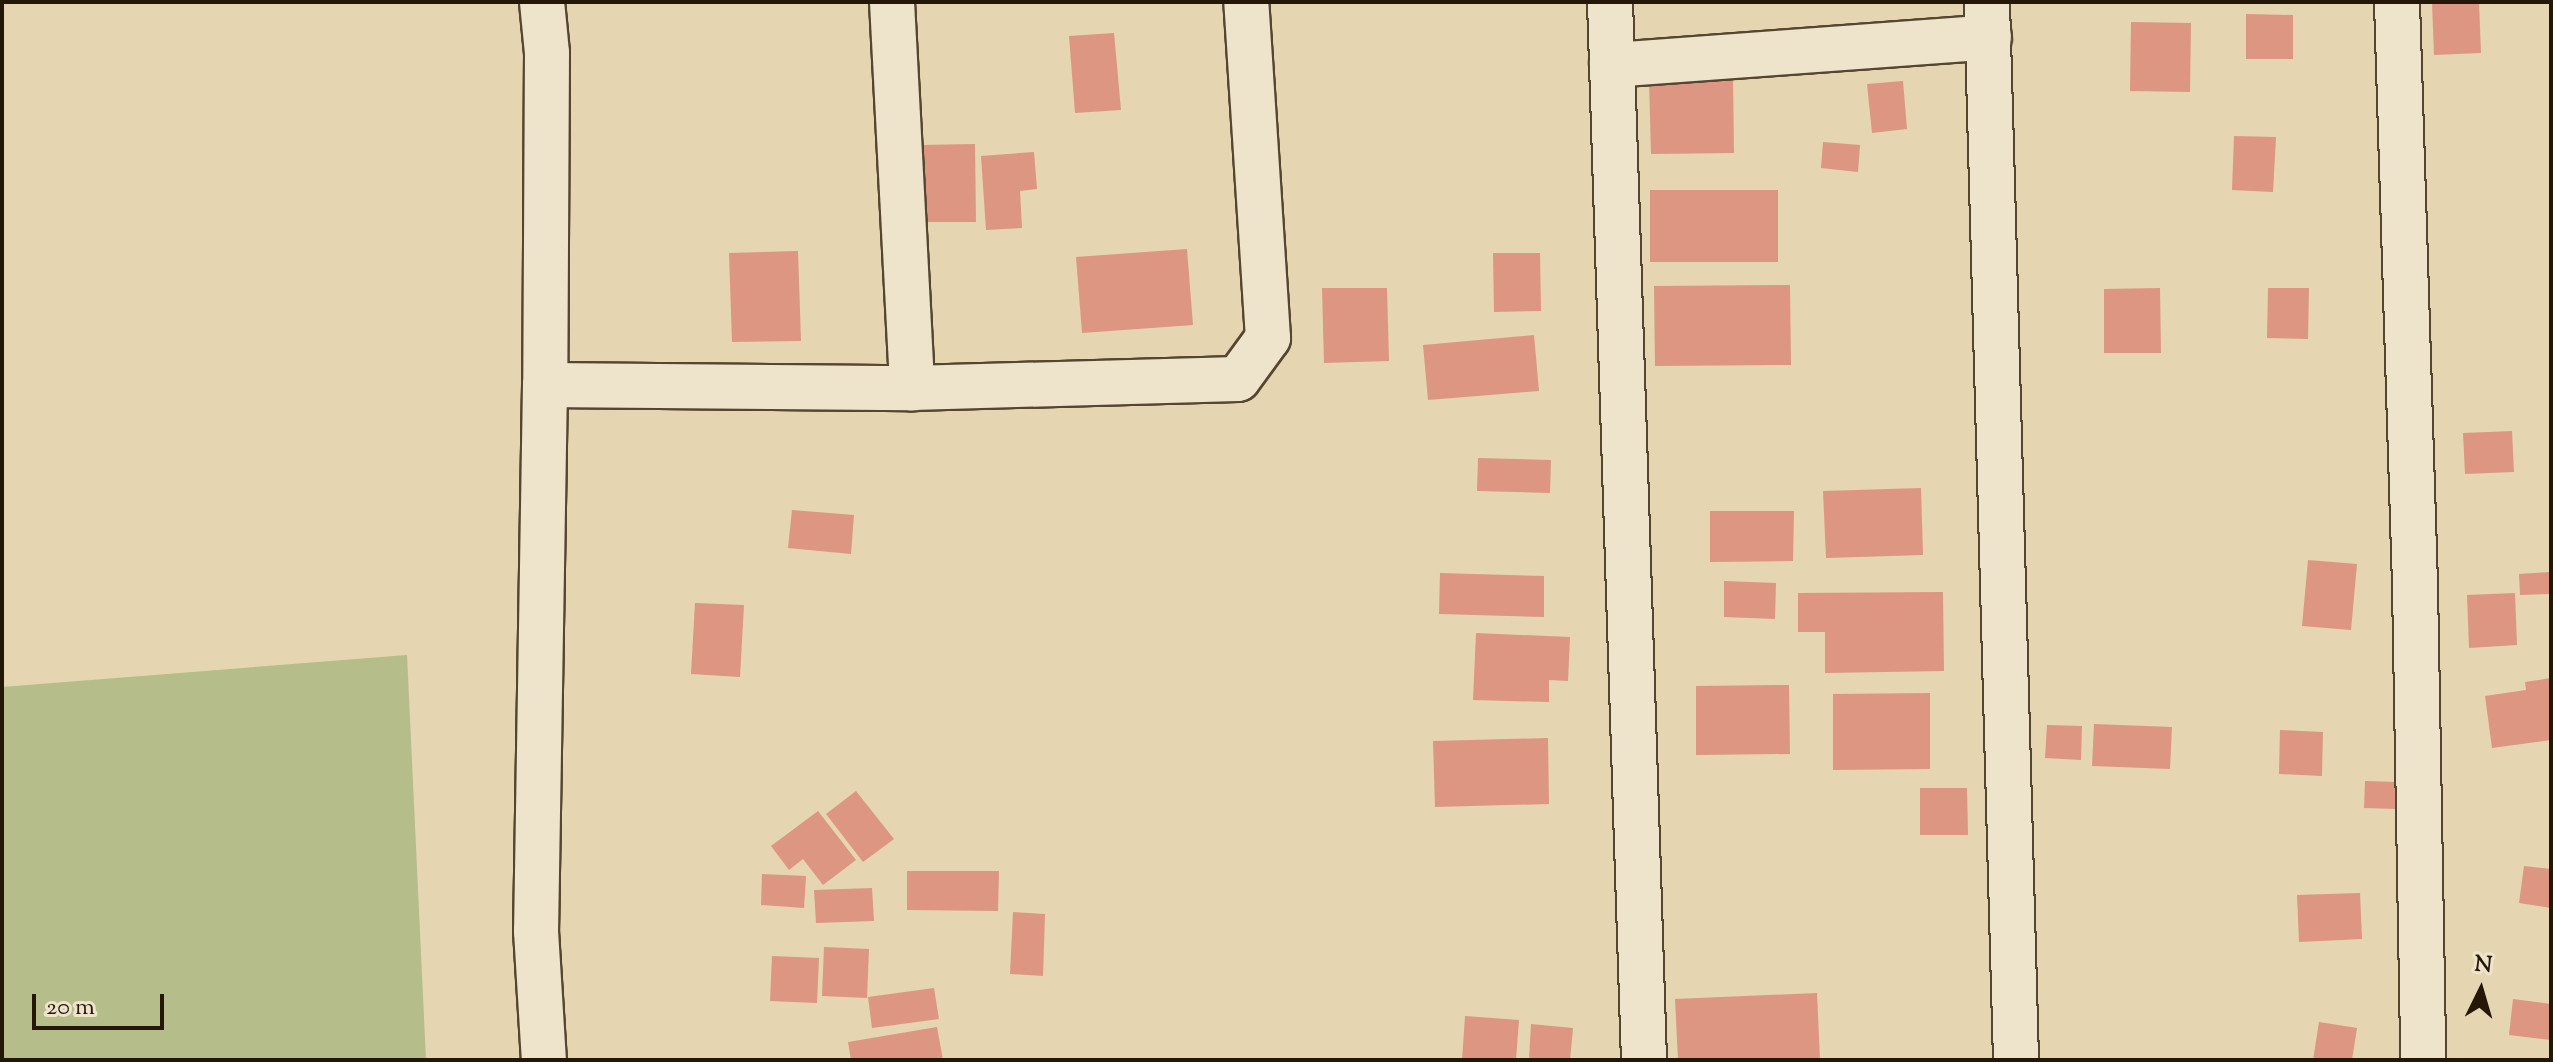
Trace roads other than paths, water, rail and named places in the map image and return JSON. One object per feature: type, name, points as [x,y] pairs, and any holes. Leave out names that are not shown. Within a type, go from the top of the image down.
[{"type":"street","points":[[542,2],[547,53],[545,385],[536,931],[544,1060]]},
{"type":"street","points":[[892,2],[912,388]]},
{"type":"street","points":[[545,385],[912,388],[1238,379],[1268,338],[1246,2]]},
{"type":"street","points":[[1610,2],[1644,1060]]},
{"type":"street","points":[[2397,2],[2415,585],[2423,1060]]},
{"type":"street","points":[[1612,65],[1988,20],[2016,1060]]}]
